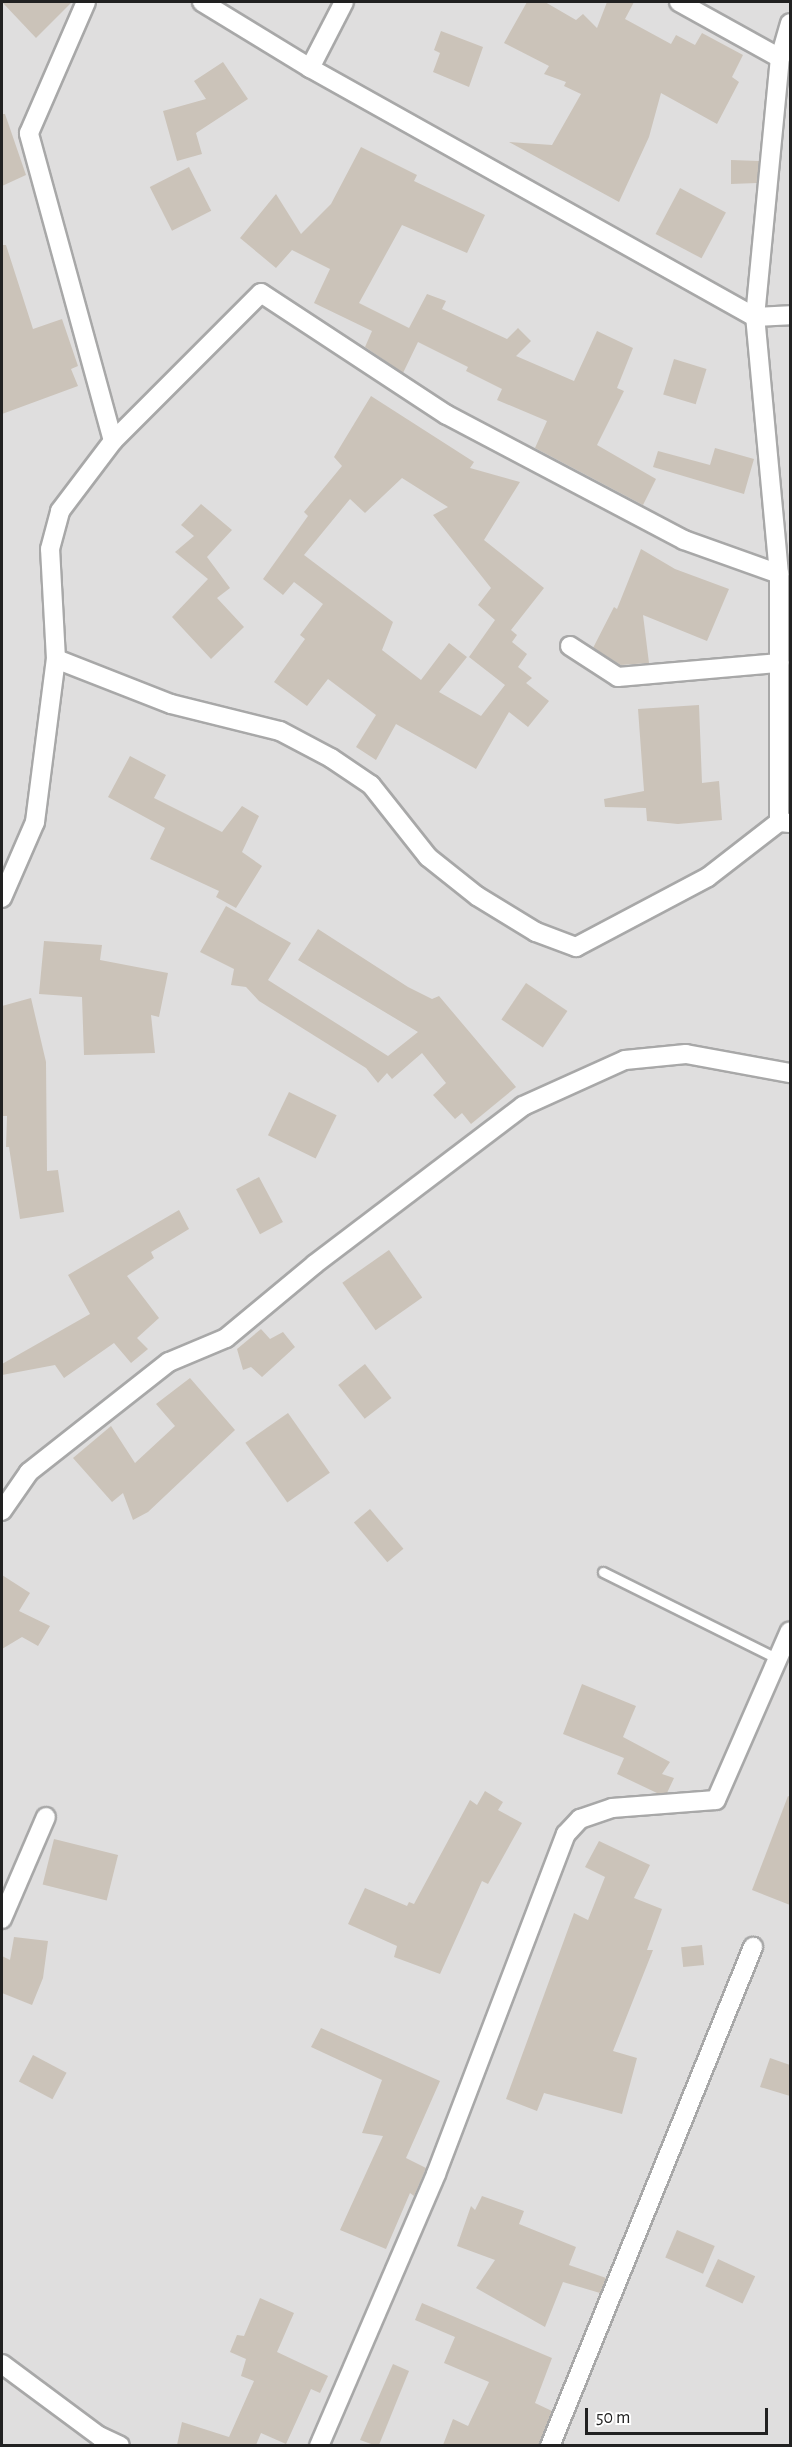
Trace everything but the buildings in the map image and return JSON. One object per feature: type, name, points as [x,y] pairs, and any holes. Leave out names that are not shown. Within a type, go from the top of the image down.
[{"type":"street","points":[[86,2],[29,133],[113,441]]},
{"type":"street","points":[[202,2],[310,68],[755,317],[790,315]]},
{"type":"street","points":[[310,68],[344,2]]},
{"type":"street","points":[[679,2],[780,58]]},
{"type":"street","points":[[56,659],[171,704],[280,731],[331,758],[371,785],[428,857],[477,896],[536,932],[576,947],[708,878],[785,822],[778,663],[779,574],[755,317],[780,58],[790,23]]},
{"type":"street","points":[[2,898],[35,822],[56,659],[50,549],[60,511],[113,441],[261,293],[447,415],[684,540],[779,574]]},
{"type":"street","points":[[570,646],[618,676],[778,663]]},
{"type":"street","points":[[2,1511],[29,1472],[169,1362],[226,1338],[315,1264],[523,1106],[625,1060],[686,1054],[790,1073]]},
{"type":"street","points":[[319,2445],[436,2174],[566,1834],[580,1819],[612,1808],[716,1800],[790,1631]]},
{"type":"street","points":[[2,1919],[46,1817]]},
{"type":"street","points":[[550,2445],[753,1947]]},
{"type":"street","points":[[2,2364],[99,2436],[120,2445]]},
{"type":"lane","points":[[603,1572],[778,1659]]},
{"type":"shaded area","points":[[2,2],[790,2],[790,2445],[2,2445]]}]
